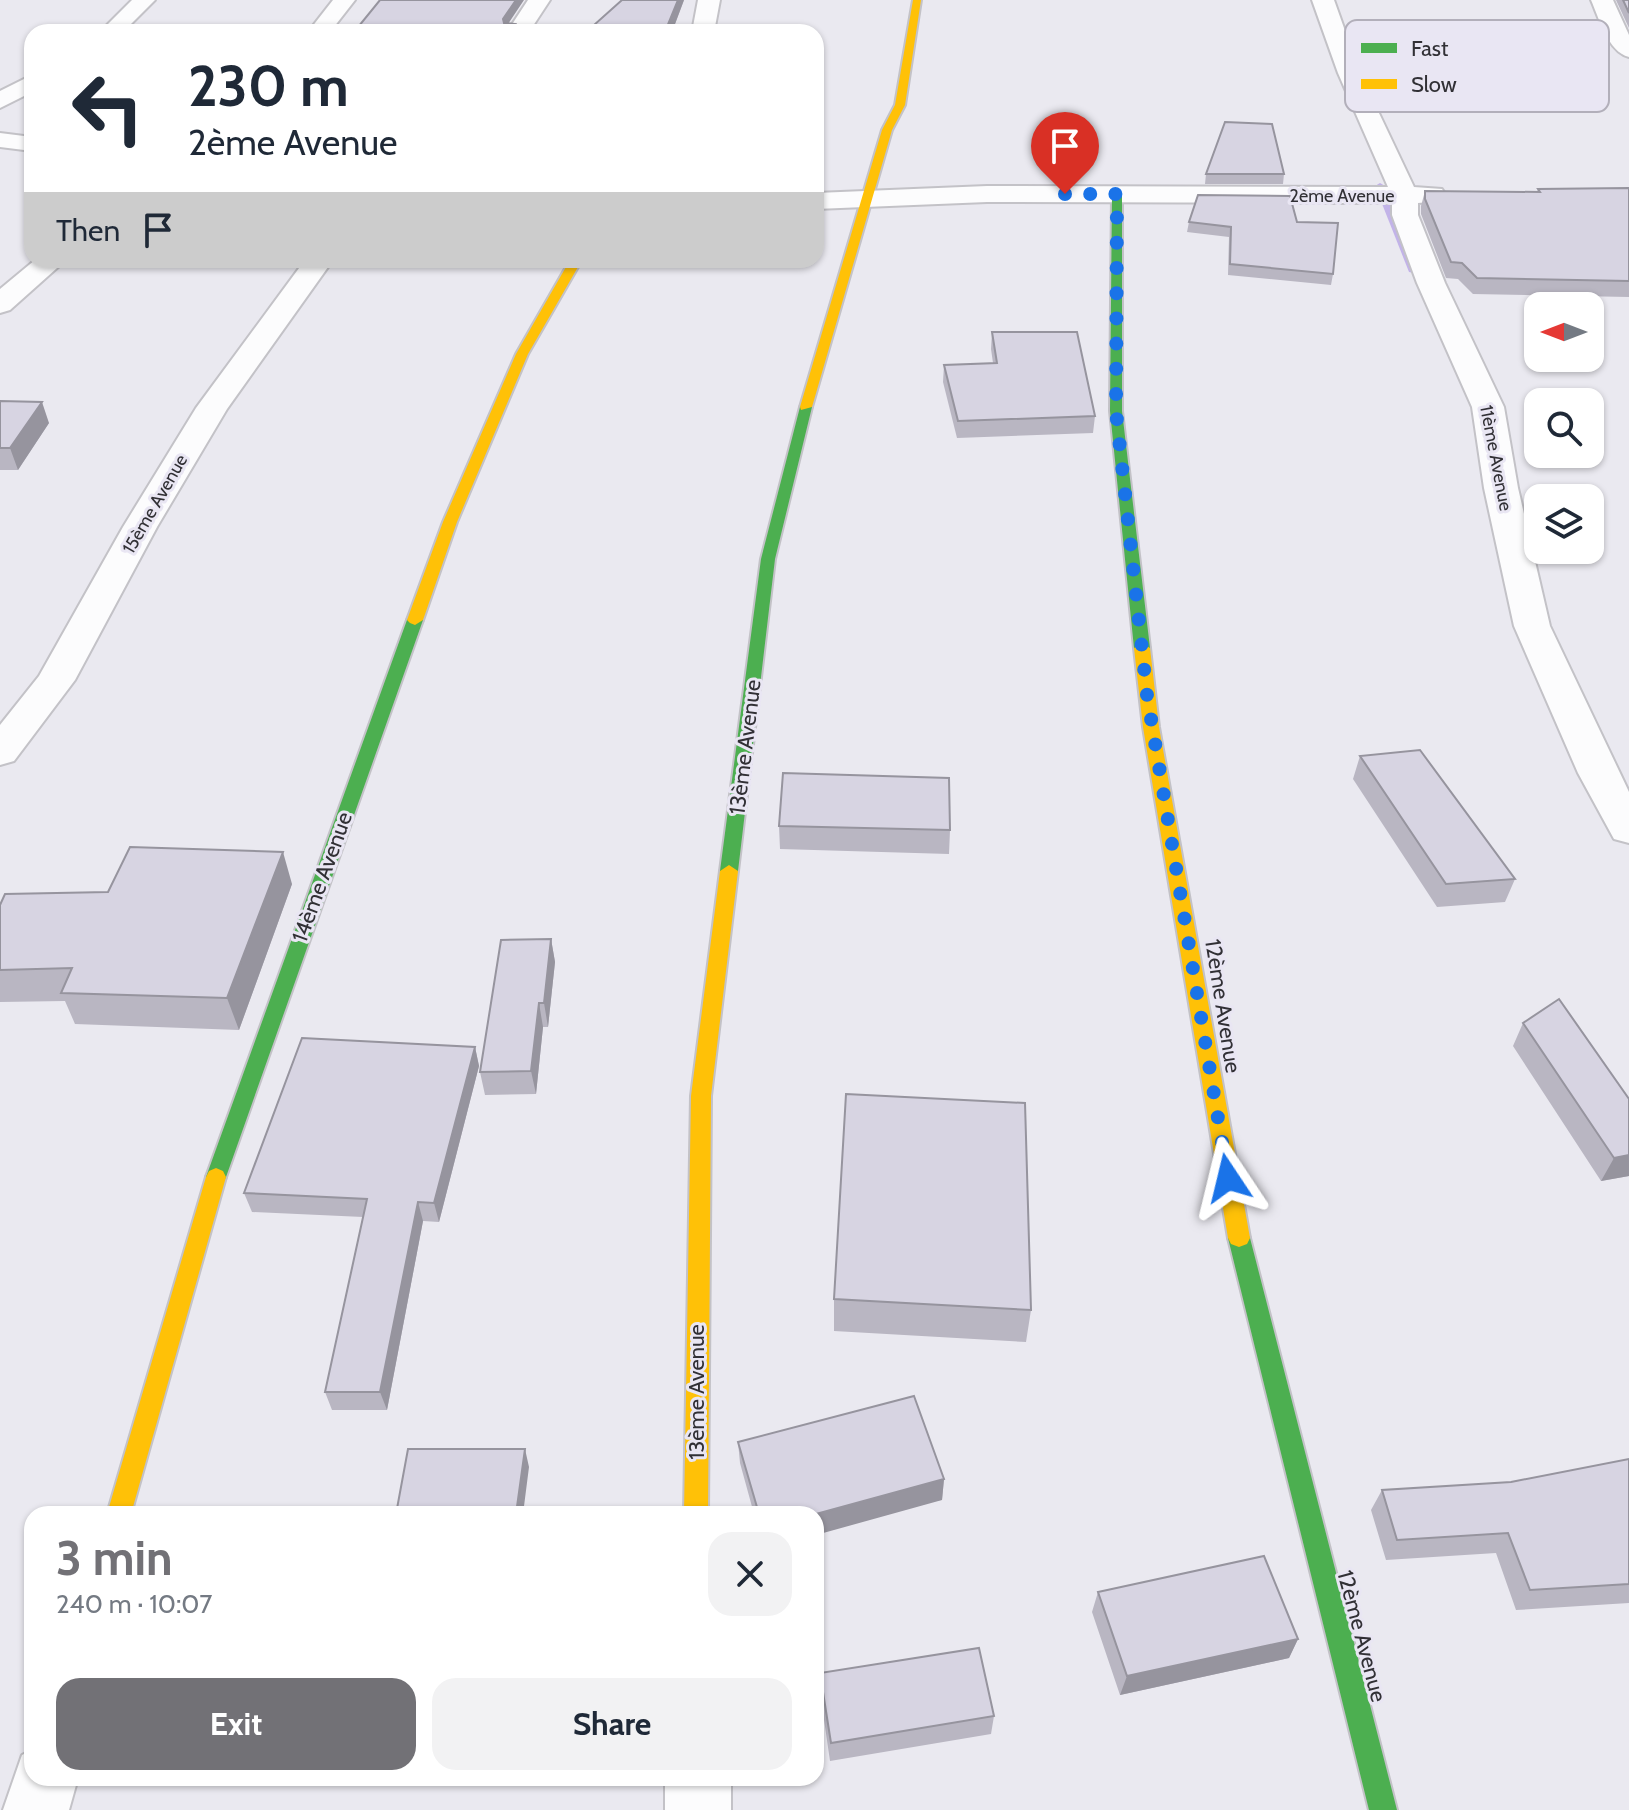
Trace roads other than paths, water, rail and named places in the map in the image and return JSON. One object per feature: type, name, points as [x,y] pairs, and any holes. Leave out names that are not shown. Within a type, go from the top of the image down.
[{"type":"street","points":[[119,24],[144,0]]},
{"type":"street","points":[[325,24],[344,0]]},
{"type":"street","points":[[523,24],[539,0]]},
{"type":"street","points":[[704,24],[709,0]]},
{"type":"street","name":"13ème Avenue","points":[[696,1506],[701,1096],[768,559],[816,368],[887,130],[900,105],[917,0]]},
{"type":"street","name":"11ème Avenue","points":[[1323,0],[1345,62]]},
{"type":"street","points":[[1602,0],[1619,37],[1629,50]]},
{"type":"street","points":[[0,101],[24,87]]},
{"type":"street","name":"11ème Avenue","points":[[1367,112],[1405,196],[1405,215],[1431,283],[1488,407],[1501,488],[1532,626],[1598,773],[1629,829]]},
{"type":"street","points":[[0,140],[24,143]]},
{"type":"street","name":"2ème Avenue","points":[[824,201],[987,194],[1453,195]]},
{"type":"street","name":"12ème Avenue","points":[[1117,194],[1116,411],[1151,727],[1238,1236],[1383,1810]]},
{"type":"street","points":[[0,304],[43,268]]},
{"type":"street","name":"15ème Avenue","points":[[0,752],[56,680],[140,527],[212,408],[313,268]]},
{"type":"street","name":"14ème Avenue","points":[[121,1506],[222,1155],[440,551],[522,354],[571,268]]},
{"type":"street","points":[[36,1810],[43,1786]]},
{"type":"street","points":[[698,1786],[698,1810]]},
{"type":"waterway","points":[[1380,186],[1415,272]]}]
